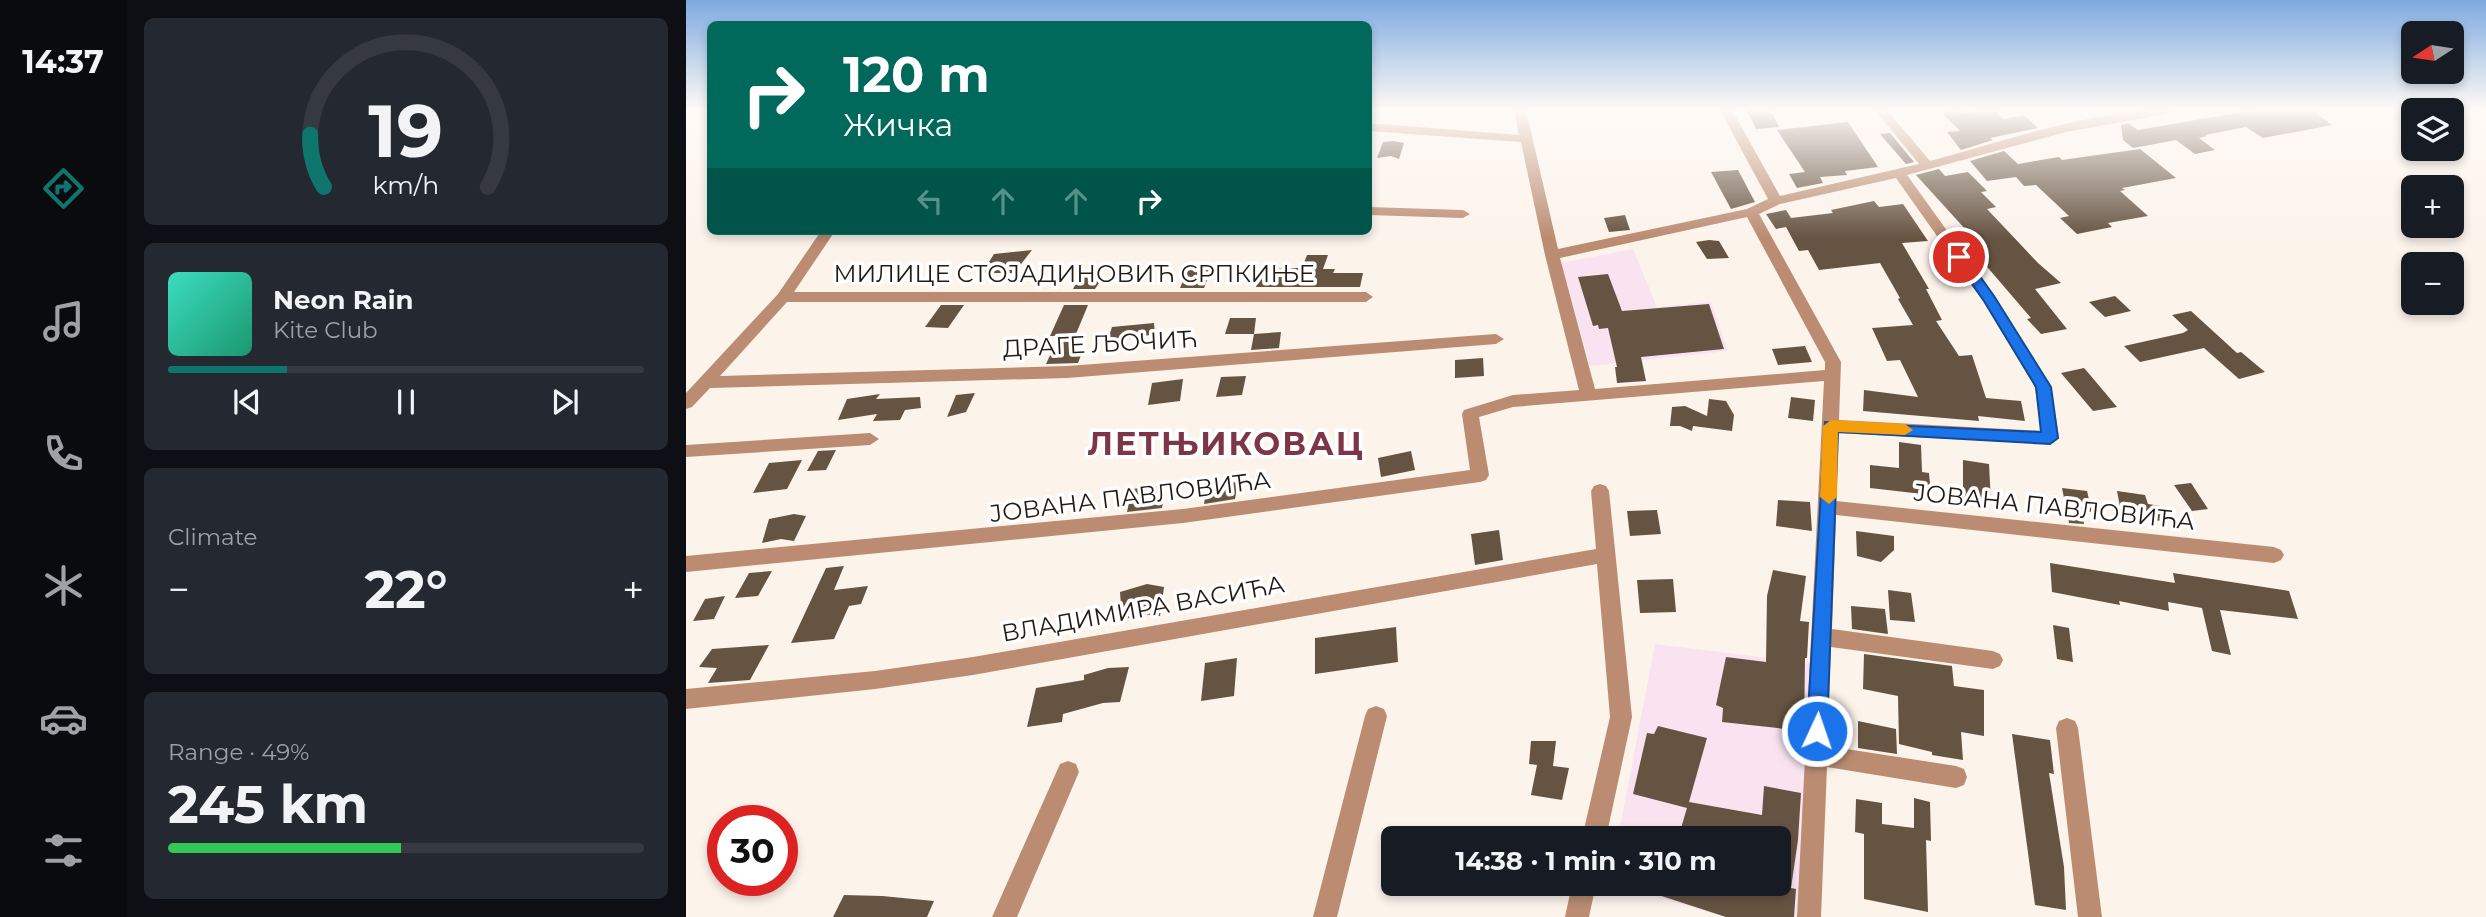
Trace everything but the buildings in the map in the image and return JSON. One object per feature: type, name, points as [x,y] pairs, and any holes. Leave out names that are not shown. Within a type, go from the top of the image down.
[{"type":"street","points":[[1529,153],[1588,394],[1832,375]]},
{"type":"street","points":[[1750,153],[1776,201]]},
{"type":"street","points":[[1916,153],[1927,166]]},
{"type":"street","points":[[1552,255],[1751,212],[1776,201],[1976,153]]},
{"type":"street","points":[[1831,426],[2050,438],[2043,387],[1989,299],[1899,173]]},
{"type":"street","points":[[1372,211],[1463,214]]},
{"type":"street","points":[[1751,212],[1833,362],[1816,755],[1814,916]]},
{"type":"street","points":[[686,403],[783,297],[825,235]]},
{"type":"street","name":"МИЛИЦЕ СТОЈАДИНОВИЋ СРПКИЊЕ","points":[[783,297],[1366,297]]},
{"type":"street","name":"ДРАГЕ ЉОЧИЋ","points":[[706,382],[1068,372],[1496,339]]},
{"type":"street","name":"ЈОВАНА ПАВЛОВИЋА","points":[[686,564],[1004,537],[1352,496],[1480,475],[1470,414],[1513,401],[1588,394]]},
{"type":"street","points":[[686,451],[870,439]]},
{"type":"street","points":[[1597,826],[1621,717],[1600,491]]},
{"type":"street","name":"ЈОВАНА ПАВЛОВИЋА","points":[[1828,507],[2274,555]]},
{"type":"street","name":"ВЛАДИМИРА ВАСИЋА","points":[[686,699],[820,686],[960,668],[1606,555]]},
{"type":"street","points":[[1822,637],[1993,660]]},
{"type":"street","points":[[1325,917],[1376,716]]},
{"type":"street","points":[[2067,728],[2090,917]]},
{"type":"street","points":[[1816,755],[1956,777]]},
{"type":"street","points":[[1004,917],[1068,772]]},
{"type":"street","points":[[1577,917],[1581,896]]},
{"type":"shaded area","points":[[1633,249],[1657,307],[1711,302],[1728,351],[1590,366],[1561,263]]},
{"type":"shaded area","points":[[1655,644],[1816,664],[1808,917],[1725,917],[1654,896],[1791,896],[1791,826],[1620,826]]},
{"type":"slow traffic","points":[[1829,497],[1831,426],[1905,430]]},
{"type":"district","name":"ЛЕТЊИКОВАЦ","points":[[1226,444]]},
{"type":"route","points":[[1817,731],[1831,426],[2050,438],[2043,387],[1989,299],[1959,257]]}]
